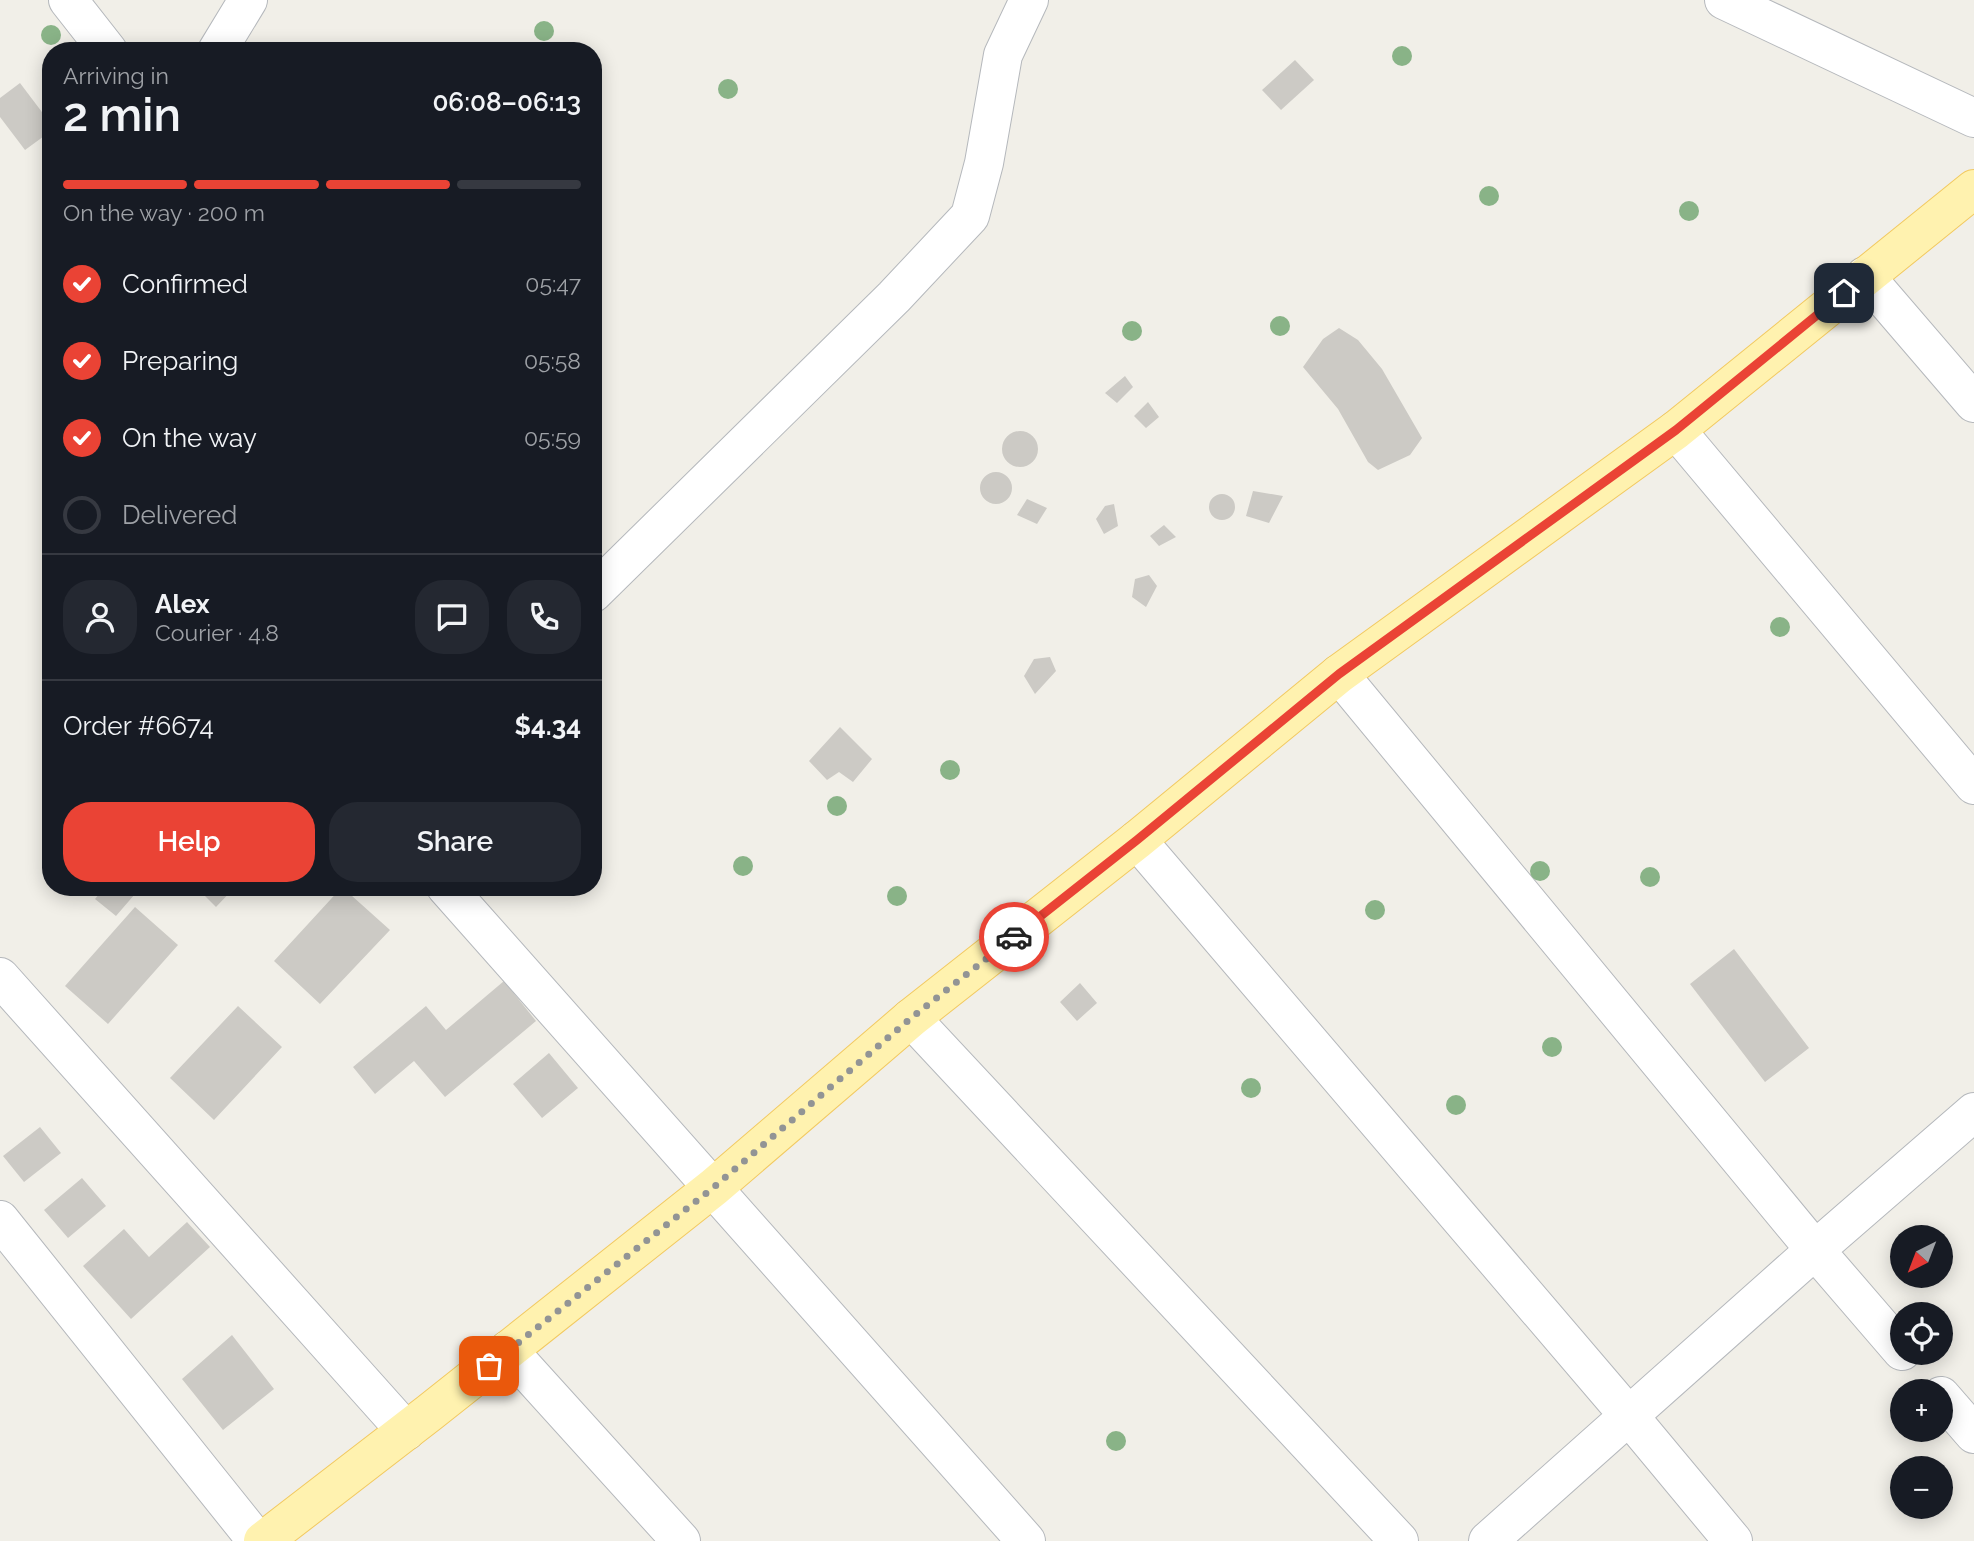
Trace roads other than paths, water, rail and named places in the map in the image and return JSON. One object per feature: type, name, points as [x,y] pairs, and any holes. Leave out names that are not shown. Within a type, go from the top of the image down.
[{"type":"main road","points":[[263,1541],[714,1187],[911,1018],[1137,840],[1339,674],[1676,430],[1974,189]]},
{"type":"street","points":[[68,0],[101,42]]},
{"type":"street","points":[[222,42],[248,0]]},
{"type":"street","points":[[602,584],[884,306],[970,216],[985,163],[1003,55],[1028,0]]},
{"type":"street","points":[[1724,0],[1974,118]]},
{"type":"street","points":[[1865,276],[1974,402]]},
{"type":"street","points":[[1676,430],[1974,786]]},
{"type":"street","points":[[1339,674],[1815,1250],[1890,1337]]},
{"type":"street","points":[[1137,840],[1629,1416],[1732,1541]]},
{"type":"street","points":[[454,896],[1026,1541]]},
{"type":"street","points":[[0,977],[405,1431]]},
{"type":"street","points":[[911,1018],[1399,1541]]},
{"type":"street","points":[[1488,1541],[1974,1112]]},
{"type":"street","points":[[0,1220],[257,1541]]},
{"type":"street","points":[[508,1350],[681,1541]]},
{"type":"street","points":[[1914,1365],[1927,1379]]},
{"type":"street","points":[[1953,1409],[1974,1434]]}]
